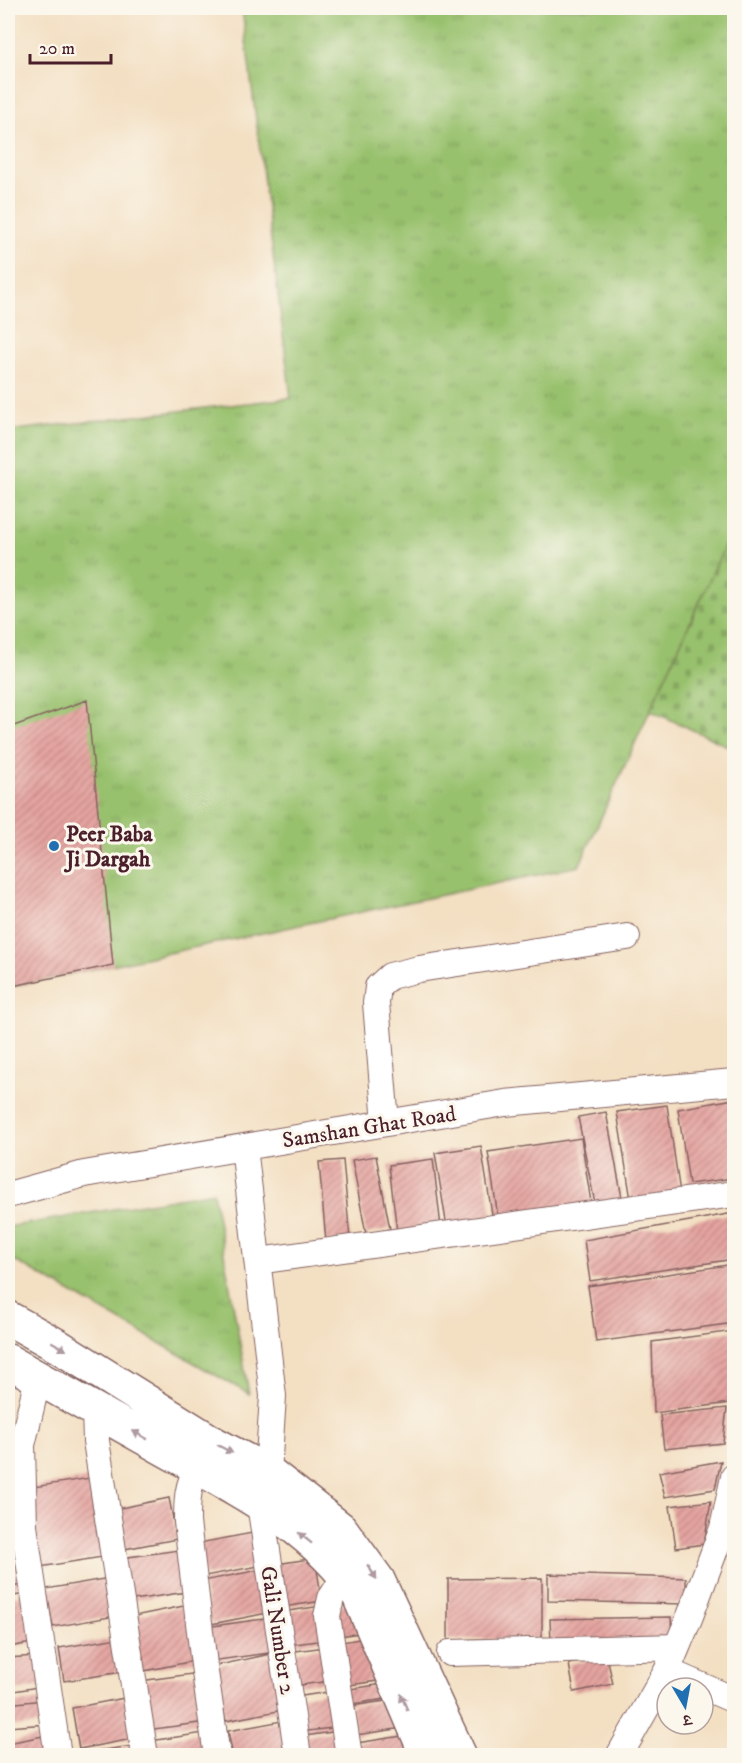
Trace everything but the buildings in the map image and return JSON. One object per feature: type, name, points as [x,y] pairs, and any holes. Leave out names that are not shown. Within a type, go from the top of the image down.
[{"type":"street","points":[[386,1123],[376,1003],[378,987],[390,976],[419,969],[627,937]]},
{"type":"street","name":"Samshan Ghat Road","points":[[8,1195],[84,1174],[505,1103],[735,1082]]},
{"type":"street","points":[[244,1147],[273,1396],[268,1472]]},
{"type":"street","points":[[258,1261],[735,1194]]},
{"type":"street","points":[[8,1318],[58,1346],[215,1444],[268,1472],[341,1529],[378,1580],[460,1755]]},
{"type":"street","points":[[8,1360],[260,1504],[308,1539],[346,1575],[359,1596],[427,1755]]},
{"type":"street","points":[[38,1378],[22,1445],[24,1526],[58,1755]]},
{"type":"street","points":[[95,1411],[96,1441],[146,1755]]},
{"type":"street","points":[[198,1468],[193,1476],[187,1500],[187,1522],[217,1755]]},
{"type":"street","points":[[620,1755],[667,1671],[677,1647],[723,1528],[735,1477]]},
{"type":"street","name":"Gali Number 2","points":[[260,1504],[298,1755]]},
{"type":"street","points":[[346,1575],[331,1598],[327,1616],[349,1755]]},
{"type":"street","points":[[450,1653],[677,1647]]},
{"type":"street","points":[[667,1671],[735,1700]]},
{"type":"green space","points":[[242,8],[734,8],[734,526],[579,866],[8,987],[8,431],[291,398]]},
{"type":"green space","points":[[734,526],[734,749],[649,710]]},
{"type":"green space","points":[[213,1192],[249,1394],[8,1257],[8,1227]]},
{"type":"place","name":"Peer Baba Ji Dargah","points":[[54,846]]}]
